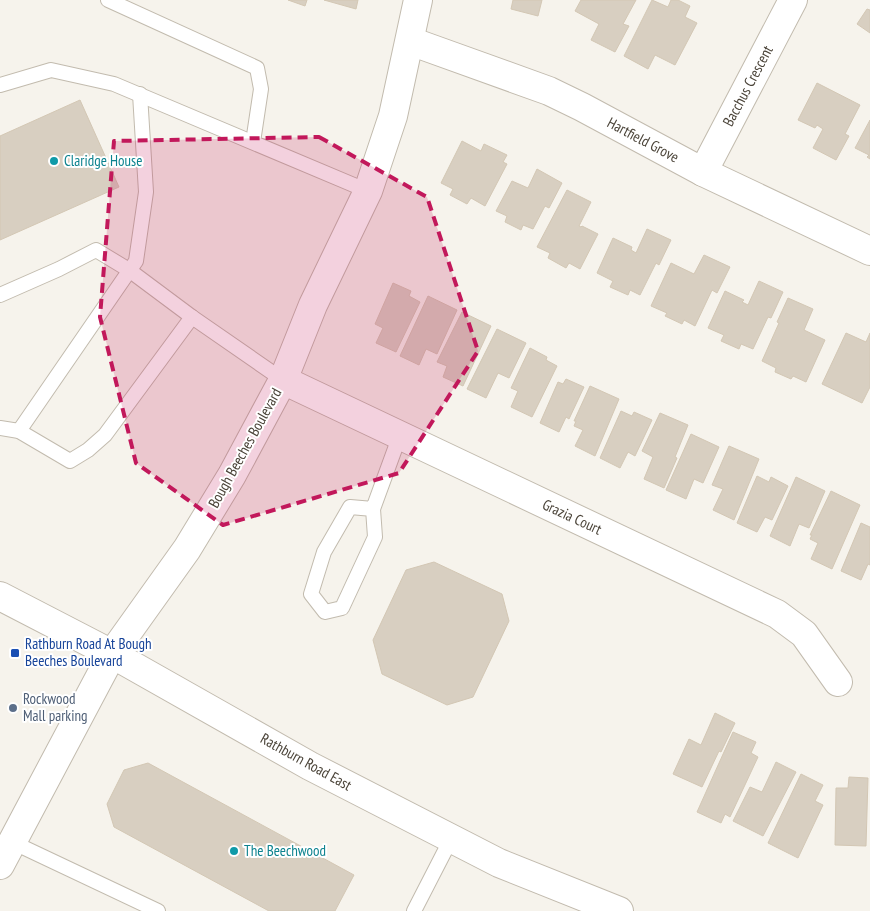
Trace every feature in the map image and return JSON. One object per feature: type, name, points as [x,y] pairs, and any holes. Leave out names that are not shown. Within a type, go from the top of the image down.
[{"type":"street","name":"Bough Beeches Boulevard","points":[[6,853],[112,654],[187,549],[232,475],[282,380],[313,305],[368,191],[393,116],[418,0]]},
{"type":"street","name":"Bacchus Crescent","points":[[703,172],[793,0]]},
{"type":"street","name":"Hartfield Grove","points":[[410,41],[549,91],[703,172],[870,251]]},
{"type":"street","name":"Grazia Court","points":[[282,380],[778,614],[804,634],[838,682]]},
{"type":"street","name":"Rathburn Road East","points":[[0,596],[112,654],[310,766],[451,839],[499,863],[619,911]]},
{"type":"lane","points":[[108,0],[257,68],[261,89],[253,142]]},
{"type":"lane","points":[[0,86],[51,70],[114,84],[368,191]]},
{"type":"lane","points":[[19,431],[136,261],[146,192],[140,94]]},
{"type":"lane","points":[[0,295],[96,250],[129,270],[282,380]]},
{"type":"lane","points":[[0,428],[19,431],[70,461],[88,450],[105,435],[192,317]]},
{"type":"lane","points":[[373,508],[350,507],[324,552],[311,594],[325,612],[342,608],[375,536],[373,508],[400,435]]},
{"type":"lane","points":[[417,910],[451,839]]},
{"type":"lane","points":[[6,853],[158,911]]},
{"type":"highlighted area","points":[[319,137],[427,197],[478,351],[399,473],[223,525],[136,463],[100,317],[114,141]]},
{"type":"building","points":[[288,0],[307,0],[305,6]]},
{"type":"building","points":[[324,0],[358,0],[356,9]]},
{"type":"building","points":[[513,0],[542,0],[538,16],[511,9]]},
{"type":"building","points":[[581,0],[636,0],[623,24],[629,26],[615,52],[591,40],[599,24],[575,11]]},
{"type":"building","points":[[652,0],[668,7],[671,0],[678,0],[690,6],[685,17],[697,23],[675,65],[655,55],[648,69],[624,56]]},
{"type":"building","points":[[867,9],[870,10],[870,33],[857,24]]},
{"type":"building","points":[[817,83],[860,105],[845,134],[849,136],[836,160],[813,148],[823,129],[817,125],[815,128],[798,120]]},
{"type":"building","name":"Claridge House","points":[[80,100],[119,187],[0,240],[0,136]]},
{"type":"building","points":[[870,120],[870,159],[867,157],[869,155],[855,148]]},
{"type":"building","points":[[462,141],[481,151],[484,144],[507,155],[503,162],[507,164],[485,206],[471,198],[467,204],[450,195],[453,189],[441,183]]},
{"type":"building","points":[[537,169],[562,183],[549,208],[545,206],[533,229],[523,225],[521,230],[505,222],[507,216],[496,211],[512,181],[528,188]]},
{"type":"building","points":[[567,190],[591,202],[579,226],[598,234],[580,269],[569,263],[566,268],[548,258],[550,253],[537,247]]},
{"type":"building","points":[[647,229],[671,240],[659,265],[656,263],[640,295],[630,290],[628,295],[610,287],[613,281],[597,273],[613,238],[632,247],[631,250],[636,253]]},
{"type":"building","points":[[704,255],[730,267],[717,293],[712,290],[695,326],[684,320],[682,324],[665,316],[667,313],[651,306],[671,263],[694,274]]},
{"type":"building","points":[[759,281],[783,292],[771,318],[768,317],[753,349],[741,344],[739,349],[721,341],[724,335],[708,328],[725,291],[744,300],[742,302],[748,305]]},
{"type":"building","points":[[393,283],[411,291],[409,296],[420,302],[396,352],[376,343],[383,328],[375,324]]},
{"type":"building","points":[[428,296],[457,310],[437,354],[426,349],[419,365],[400,356]]},
{"type":"building","points":[[788,298],[813,309],[804,330],[825,340],[806,382],[793,376],[791,379],[775,372],[776,368],[762,361]]},
{"type":"building","points":[[462,312],[491,326],[463,386],[443,377],[447,366],[437,362]]},
{"type":"building","points":[[497,329],[526,343],[509,378],[498,373],[486,398],[467,389]]},
{"type":"building","points":[[846,333],[866,342],[870,333],[870,387],[862,403],[822,384]]},
{"type":"building","points":[[530,348],[547,357],[546,360],[557,366],[532,417],[511,407],[518,391],[511,388]]},
{"type":"building","points":[[566,379],[584,387],[569,419],[566,417],[559,432],[540,423],[558,382],[563,384]]},
{"type":"building","points":[[590,386],[619,399],[595,456],[575,446],[583,430],[574,426],[576,421],[574,421]]},
{"type":"building","points":[[621,411],[632,416],[634,412],[652,420],[635,456],[628,452],[620,468],[600,458]]},
{"type":"building","points":[[660,413],[688,425],[664,488],[644,479],[653,457],[642,451]]},
{"type":"building","points":[[691,434],[719,447],[703,483],[694,479],[686,499],[666,490]]},
{"type":"building","points":[[729,446],[759,459],[734,520],[713,510],[723,489],[712,485]]},
{"type":"building","points":[[757,476],[769,482],[771,477],[788,486],[772,520],[765,517],[757,532],[737,523]]},
{"type":"building","points":[[796,477],[825,491],[809,528],[799,524],[790,546],[770,536]]},
{"type":"building","points":[[831,491],[860,505],[832,569],[811,559],[818,543],[810,539],[812,535],[810,535]]},
{"type":"building","points":[[861,523],[870,527],[870,565],[868,564],[861,580],[841,571]]},
{"type":"building","points":[[434,562],[502,594],[509,621],[473,697],[447,705],[382,674],[373,640],[406,570]]},
{"type":"building","points":[[715,713],[735,723],[702,787],[673,774],[689,739],[701,745]]},
{"type":"building","points":[[733,732],[756,742],[751,753],[758,757],[730,817],[725,814],[721,823],[697,812]]},
{"type":"building","points":[[776,762],[796,772],[763,836],[733,821],[750,787],[762,792]]},
{"type":"building","name":"The Beechwood","points":[[148,763],[354,875],[335,911],[269,911],[114,827],[107,804],[124,770]]},
{"type":"building","points":[[801,774],[823,785],[815,801],[823,805],[798,858],[768,843]]},
{"type":"building","points":[[849,777],[868,778],[866,846],[835,845],[836,788],[848,788]]},
{"type":"place","name":"Claridge House","points":[[54,161]]},
{"type":"place","name":"Rathburn Road At Bough Beeches Boulevard","points":[[15,653]]},
{"type":"place","name":"Rockwood Mall parking","points":[[13,708]]},
{"type":"place","name":"The Beechwood","points":[[234,851]]}]
